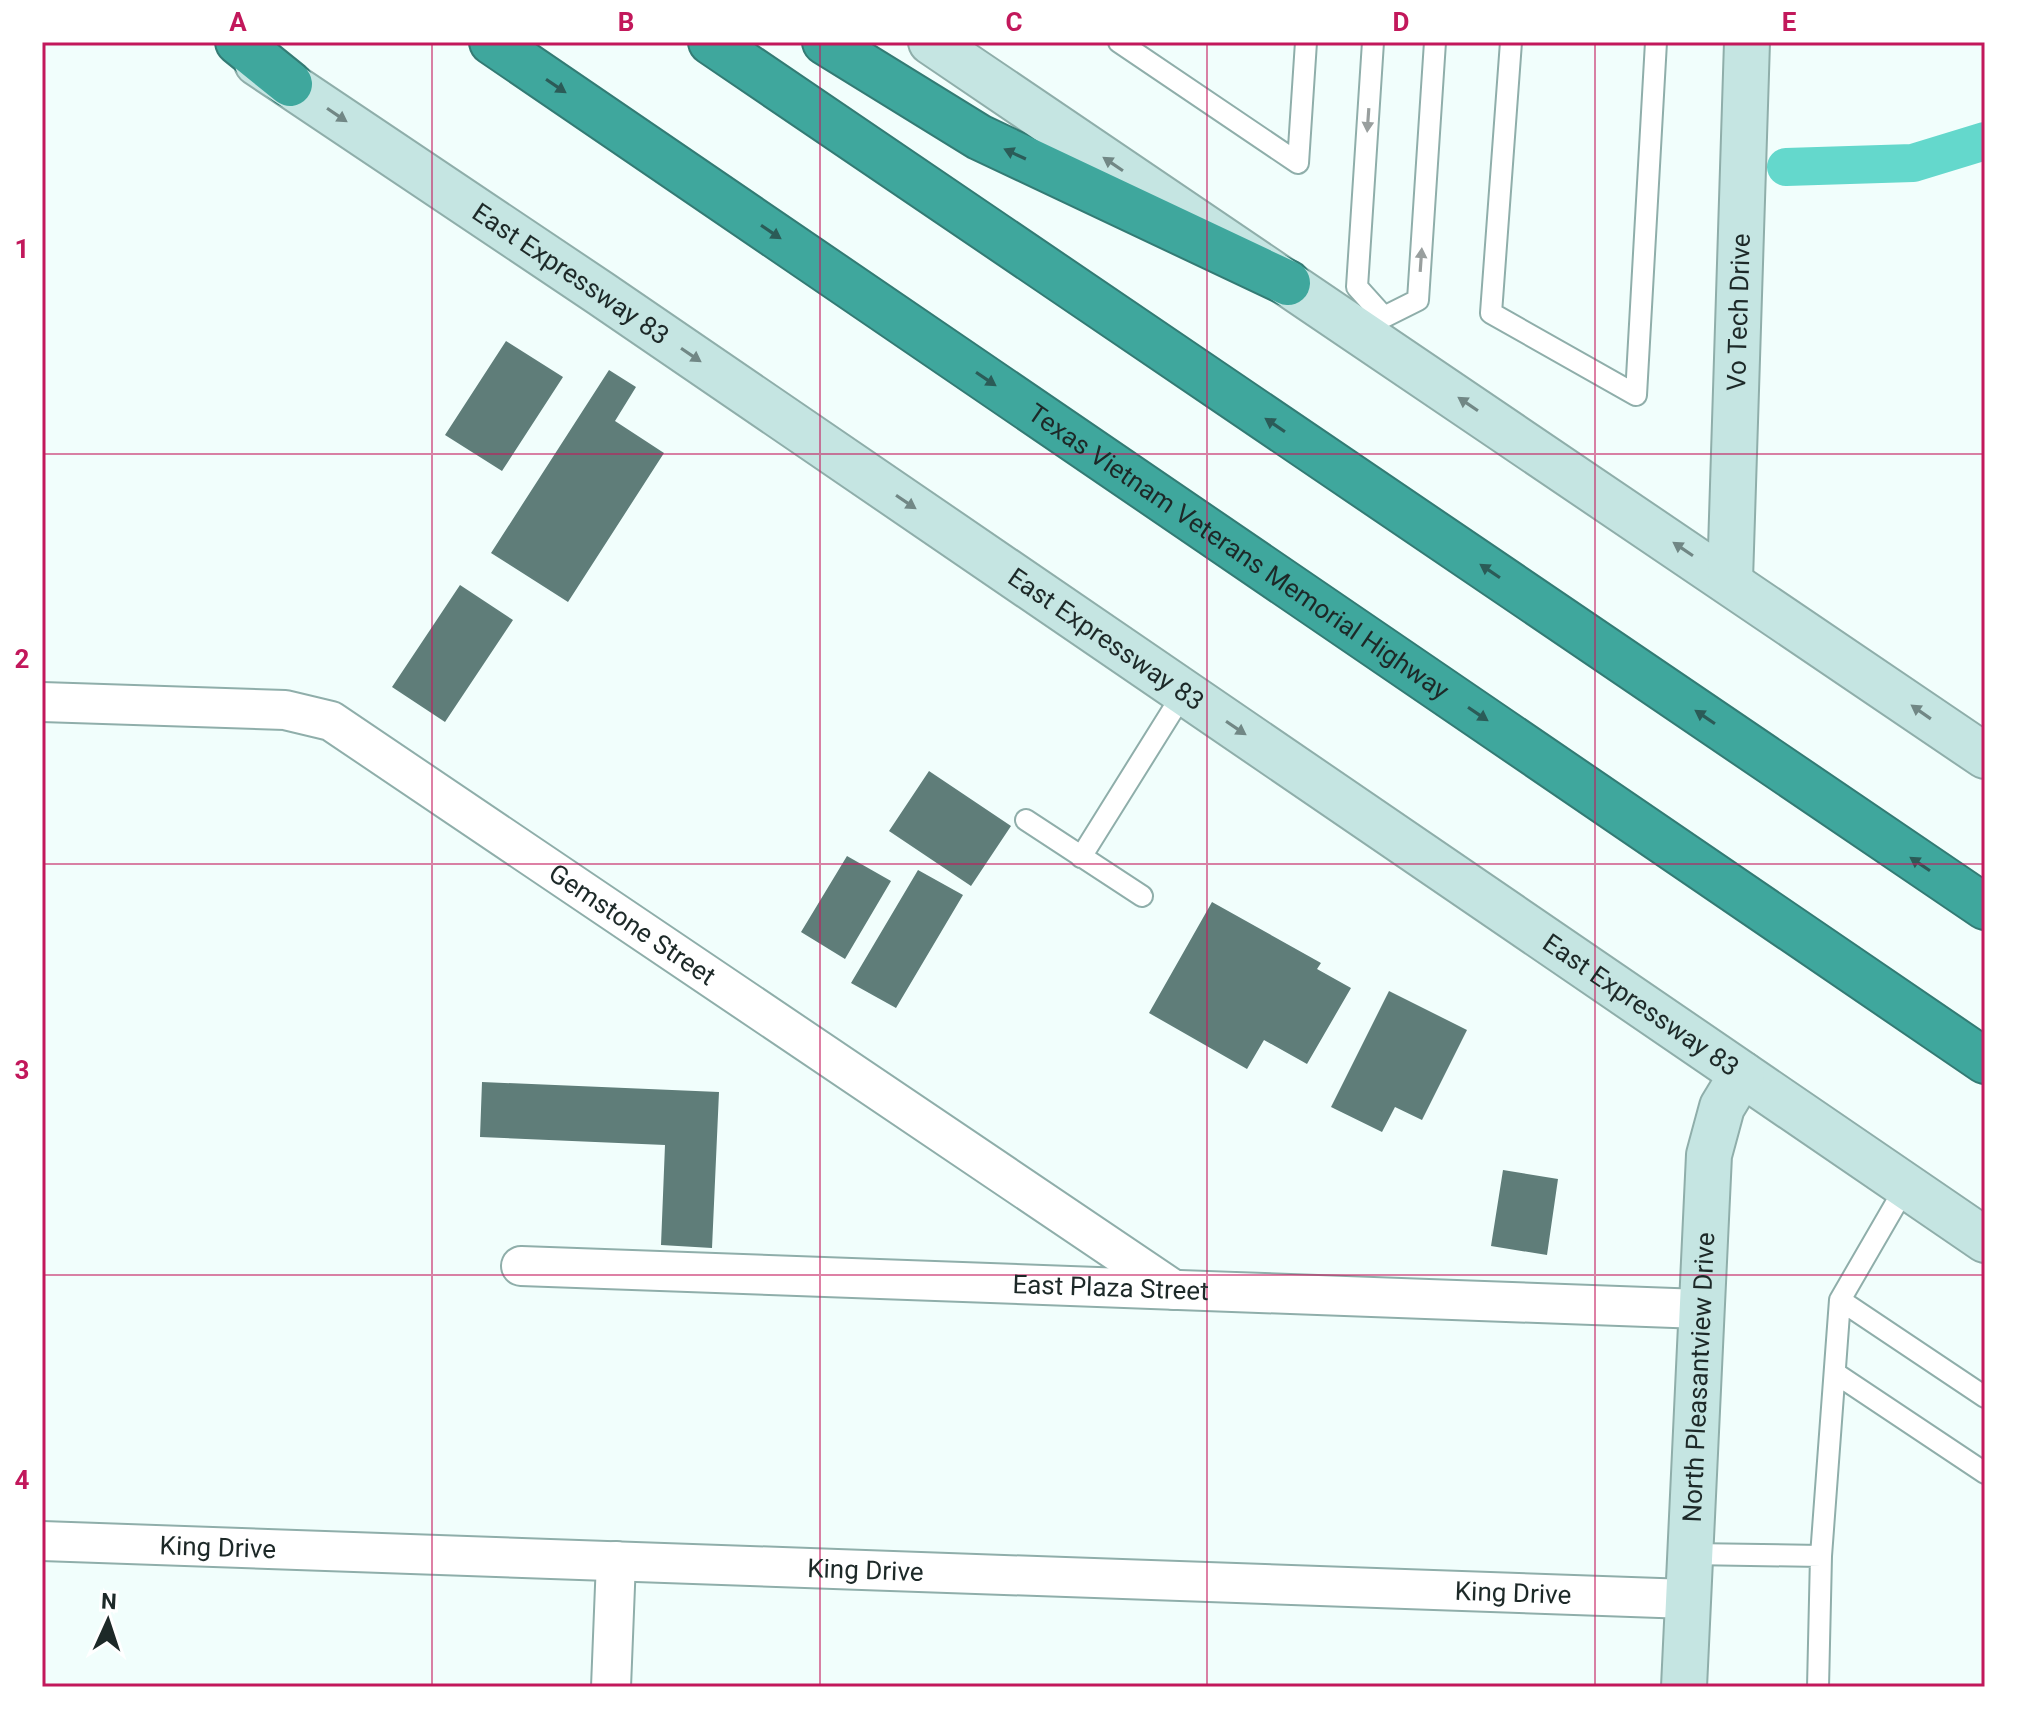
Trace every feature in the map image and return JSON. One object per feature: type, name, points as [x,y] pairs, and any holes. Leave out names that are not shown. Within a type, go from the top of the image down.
[{"type":"highway","points":[[238,42],[290,84]]},
{"type":"highway","name":"Texas Vietnam Veterans Memorial Highway","points":[[492,42],[1985,1061]]},
{"type":"highway","points":[[711,42],[1985,907]]},
{"type":"highway","points":[[825,42],[979,137],[1288,283]]},
{"type":"main road","name":"East Expressway 83","points":[[225,42],[1985,1240]]},
{"type":"main road","points":[[931,42],[1288,283],[1381,330],[1730,580],[1985,756]]},
{"type":"main road","name":"Vo Tech Drive","points":[[1730,580],[1747,42]]},
{"type":"main road","name":"North Pleasantview Drive","points":[[1684,1687],[1701,1309],[1714,1128],[1742,1074]]},
{"type":"street","name":"Gemstone Street","points":[[42,702],[285,710],[331,721],[1174,1290]]},
{"type":"street","name":"East Plaza Street","points":[[521,1266],[1701,1309]]},
{"type":"street","name":"King Drive","points":[[42,1541],[1688,1599]]},
{"type":"street","points":[[611,1687],[616,1561]]},
{"type":"lane","points":[[1119,42],[1298,163],[1306,42]]},
{"type":"lane","points":[[1373,42],[1357,287],[1381,330],[1418,300],[1435,42]]},
{"type":"lane","points":[[1511,42],[1491,313],[1636,395],[1656,42]]},
{"type":"lane","points":[[1081,857],[1184,692]]},
{"type":"lane","points":[[1026,820],[1142,896]]},
{"type":"lane","points":[[1818,1687],[1821,1556],[1840,1300],[1906,1186]]},
{"type":"lane","points":[[1840,1300],[1985,1397]]},
{"type":"lane","points":[[1835,1373],[1985,1473]]},
{"type":"lane","points":[[1690,1554],[1821,1556]]},
{"type":"building","points":[[506,341],[563,377],[502,471],[445,435]]},
{"type":"building","points":[[609,370],[636,387],[615,421],[664,453],[568,602],[491,553]]},
{"type":"building","points":[[460,585],[513,620],[445,722],[392,687]]},
{"type":"building","points":[[929,771],[1011,826],[971,886],[889,831]]},
{"type":"building","points":[[847,856],[891,881],[845,959],[801,932]]},
{"type":"building","points":[[918,870],[963,895],[896,1008],[851,983]]},
{"type":"building","points":[[1212,902],[1321,963],[1317,969],[1351,988],[1307,1064],[1264,1040],[1247,1069],[1149,1013]]},
{"type":"building","points":[[1389,991],[1467,1030],[1422,1120],[1395,1107],[1382,1132],[1331,1107]]},
{"type":"building","points":[[482,1082],[719,1092],[712,1248],[661,1245],[665,1145],[480,1137]]},
{"type":"building","points":[[1503,1170],[1558,1179],[1547,1255],[1491,1246]]},
{"type":"waterway","points":[[1786,167],[1913,163],[1985,141]]}]
